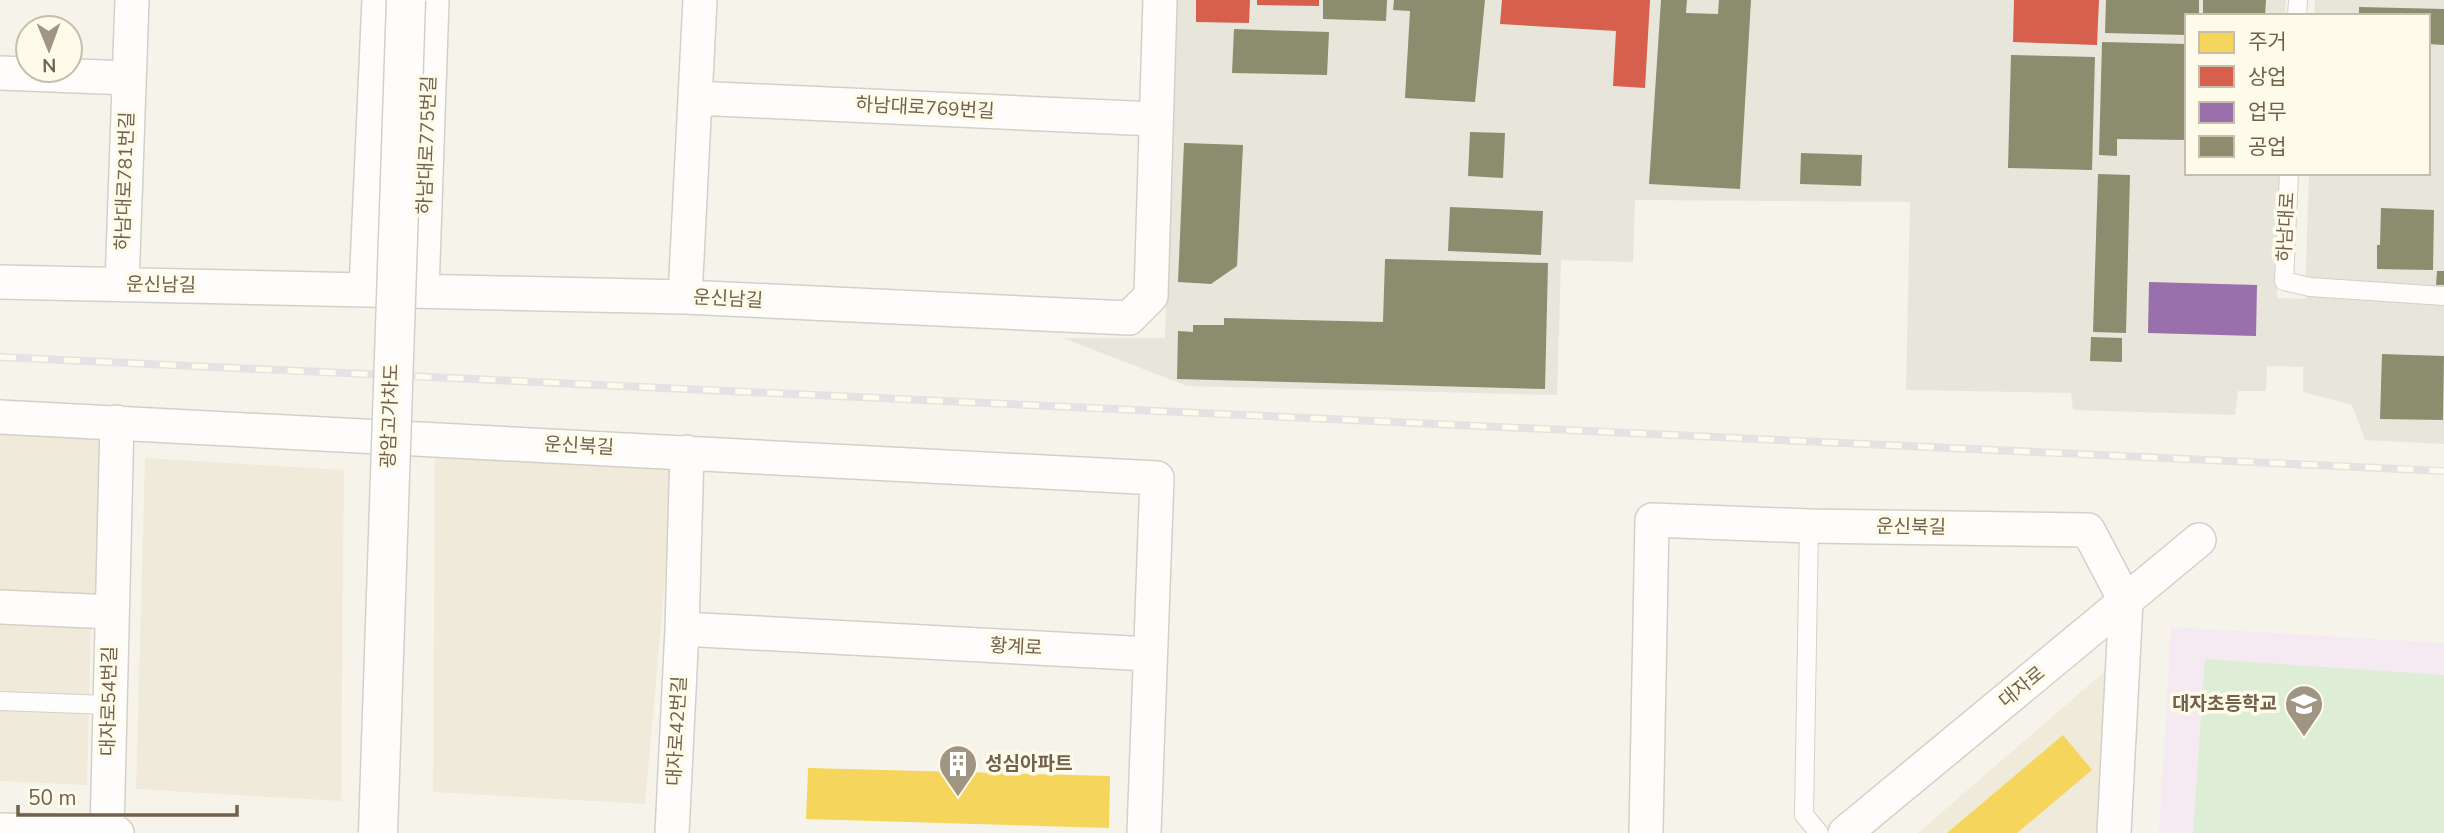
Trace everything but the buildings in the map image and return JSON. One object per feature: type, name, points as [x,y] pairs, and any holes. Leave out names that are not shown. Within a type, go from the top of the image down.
[{"type":"street","name":"하남대로781번길","points":[[122,285],[132,0]]},
{"type":"street","points":[[366,290],[379,0]]},
{"type":"street","name":"광암고가차도","points":[[378,833],[393,320],[406,0]]},
{"type":"street","name":"하남대로775번길","points":[[422,291],[432,0]]},
{"type":"street","points":[[685,297],[700,0]]},
{"type":"street","name":"운신남길","points":[[0,282],[685,297],[1129,318],[1151,296],[1154,119],[1160,0]]},
{"type":"street","points":[[0,73],[129,78]]},
{"type":"street","name":"하남대로769번길","points":[[695,98],[1154,119]]},
{"type":"street","name":"운신북길","points":[[0,416],[1157,478],[1149,654]]},
{"type":"street","name":"대자로54번길","points":[[107,832],[117,422]]},
{"type":"street","name":"대자로42번길","points":[[672,833],[687,452]]},
{"type":"street","name":"운신북길","points":[[1646,833],[1652,520],[1809,526],[2088,530],[2126,602]]},
{"type":"street","name":"대자로","points":[[1845,833],[2199,540]]},
{"type":"street","points":[[2114,833],[2126,602]]},
{"type":"street","points":[[0,607],[112,612]]},
{"type":"street","name":"황계로","points":[[682,629],[1149,654]]},
{"type":"street","points":[[1144,833],[1149,654]]},
{"type":"street","points":[[0,830],[117,833]]},
{"type":"lane","name":"하남대로","points":[[2289,175],[2284,281],[2310,287],[2444,296]]},
{"type":"lane","points":[[1809,526],[1804,816],[1819,833]]},
{"type":"lane","points":[[0,701],[109,705]]},
{"type":"shaded area","points":[[1174,0],[2286,0],[2285,14],[2185,14],[2185,175],[2280,175],[2277,298],[2305,299],[2309,175],[2430,175],[2430,14],[2314,14],[2315,0],[2444,0],[2444,444],[2365,440],[2352,405],[2303,392],[2303,367],[2267,366],[2266,391],[2238,391],[2235,415],[2073,410],[2071,393],[1906,390],[1910,202],[1635,200],[1633,262],[1561,260],[1557,395],[1187,386],[1063,338],[1165,338]]},
{"type":"shaded area","points":[[0,427],[103,432],[100,599],[0,594]]},
{"type":"shaded area","points":[[435,447],[675,467],[645,804],[433,792]]},
{"type":"shaded area","points":[[145,458],[344,470],[341,801],[136,789]]},
{"type":"shaded area","points":[[0,618],[91,623],[87,785],[0,781]]},
{"type":"shaded area","name":"대자초등학교","points":[[2171,627],[2444,643],[2444,833],[2159,833]]},
{"type":"shaded area","points":[[2112,665],[2105,833],[1918,833]]},
{"type":"green space","name":"대자초등학교","points":[[2205,659],[2444,675],[2444,833],[2193,833]]},
{"type":"railway","points":[[0,357],[2444,471]]},
{"type":"place","name":"대자초등학교","points":[[2304,738]]},
{"type":"place","name":"성심아파트","points":[[958,798]]}]
